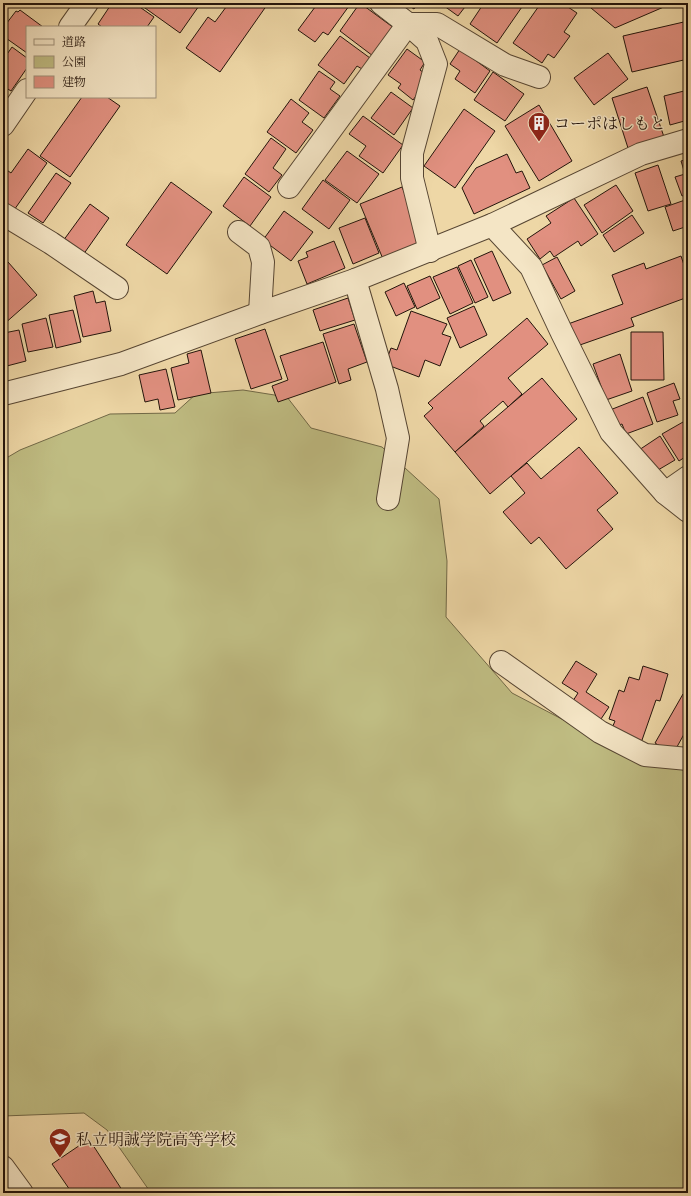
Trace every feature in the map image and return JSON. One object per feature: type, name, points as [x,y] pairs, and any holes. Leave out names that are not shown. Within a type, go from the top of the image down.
[{"type":"street","points":[[71,26],[87,3]]},
{"type":"street","points":[[381,3],[427,41],[436,64],[412,153],[412,178],[430,251]]},
{"type":"street","points":[[408,24],[437,24],[505,65],[539,77]]},
{"type":"street","points":[[289,187],[408,24]]},
{"type":"street","points":[[3,125],[26,91]]},
{"type":"street","points":[[3,394],[121,364],[355,280],[492,225],[641,154],[688,140]]},
{"type":"street","points":[[3,214],[51,243],[117,288]]},
{"type":"street","points":[[492,225],[531,267],[562,334],[611,432],[665,493],[688,511]]},
{"type":"street","points":[[239,232],[259,247],[263,262],[260,313]]},
{"type":"street","points":[[355,280],[387,389],[398,438],[388,499]]},
{"type":"street","points":[[665,493],[688,477]]},
{"type":"street","points":[[501,662],[600,732],[645,755],[688,759]]},
{"type":"street","points":[[3,1167],[22,1193]]},
{"type":"green space","points":[[243,390],[287,397],[311,428],[382,447],[439,499],[447,561],[446,617],[512,693],[644,762],[688,765],[688,1193],[151,1193],[107,1130],[84,1113],[3,1116],[3,460],[20,450],[110,414],[175,413],[196,394]]},
{"type":"building","points":[[112,3],[134,3],[154,17],[148,26],[101,26],[98,24]]},
{"type":"building","points":[[138,3],[201,3],[180,33]]},
{"type":"building","points":[[229,3],[264,3],[267,5],[220,72],[186,48],[208,17],[215,22]]},
{"type":"building","points":[[318,3],[346,3],[349,6],[328,35],[323,32],[315,42],[298,30]]},
{"type":"building","points":[[360,3],[394,28],[373,56],[340,31]]},
{"type":"building","points":[[405,3],[418,3],[414,9]]},
{"type":"building","points":[[440,3],[468,3],[458,16]]},
{"type":"building","points":[[484,3],[524,4],[497,43],[470,24]]},
{"type":"building","points":[[541,3],[562,3],[577,13],[564,32],[570,36],[554,58],[548,54],[542,63],[513,43]]},
{"type":"building","points":[[585,3],[673,3],[615,28]]},
{"type":"building","points":[[20,10],[42,26],[26,26],[26,52],[3,36],[3,28],[16,11],[18,12]]},
{"type":"building","points":[[688,21],[688,59],[632,72],[623,36]]},
{"type":"building","points":[[340,36],[370,58],[362,69],[357,66],[344,84],[318,65]]},
{"type":"building","points":[[12,47],[26,57],[26,69],[11,91],[3,86],[3,60]]},
{"type":"building","points":[[407,49],[425,62],[420,70],[430,77],[413,100],[398,88],[401,84],[388,75]]},
{"type":"building","points":[[460,49],[490,71],[475,93],[455,79],[460,71],[450,64]]},
{"type":"building","points":[[608,53],[628,79],[594,105],[574,78]]},
{"type":"building","points":[[319,71],[335,82],[330,89],[340,96],[324,118],[299,100]]},
{"type":"building","points":[[493,72],[524,94],[505,121],[474,100]]},
{"type":"building","points":[[647,87],[664,137],[628,148],[612,98]]},
{"type":"building","points":[[688,90],[688,120],[670,125],[664,96]]},
{"type":"building","points":[[391,92],[413,108],[394,135],[371,118]]},
{"type":"building","points":[[81,98],[108,98],[120,106],[70,177],[40,156]]},
{"type":"building","points":[[291,99],[309,113],[302,122],[313,130],[296,153],[267,132]]},
{"type":"building","name":"コーポはしもと","points":[[539,105],[572,161],[539,181],[505,126]]},
{"type":"building","points":[[464,109],[495,131],[455,188],[424,166]]},
{"type":"building","points":[[363,116],[403,145],[383,173],[359,156],[366,146],[349,134]]},
{"type":"building","points":[[271,138],[286,149],[273,168],[282,175],[269,192],[245,174]]},
{"type":"building","points":[[28,149],[47,163],[12,213],[3,207],[3,169],[4,168],[11,173]]},
{"type":"building","points":[[347,151],[379,174],[357,203],[325,180]]},
{"type":"building","points":[[507,154],[516,173],[522,171],[530,188],[474,214],[462,188],[476,168]]},
{"type":"building","points":[[688,159],[688,194],[682,196],[675,177],[685,174],[681,161]]},
{"type":"building","points":[[658,165],[671,204],[648,211],[635,173]]},
{"type":"building","points":[[56,173],[71,183],[43,223],[28,213]]},
{"type":"building","points":[[244,177],[271,197],[250,226],[223,206]]},
{"type":"building","points":[[323,180],[350,200],[329,229],[302,209]]},
{"type":"building","points":[[171,182],[212,212],[167,274],[126,245]]},
{"type":"building","points":[[616,185],[633,211],[602,233],[584,205]]},
{"type":"building","points":[[402,187],[425,242],[383,259],[360,204]]},
{"type":"building","points":[[574,198],[598,234],[581,246],[578,241],[554,257],[550,251],[540,259],[527,239],[551,223],[546,216]]},
{"type":"building","points":[[688,199],[688,226],[673,231],[665,207]]},
{"type":"building","points":[[90,204],[109,218],[83,255],[63,241]]},
{"type":"building","points":[[284,211],[313,232],[291,261],[263,240]]},
{"type":"building","points":[[632,215],[644,233],[614,252],[603,235]]},
{"type":"building","points":[[365,218],[379,253],[353,264],[339,228]]},
{"type":"building","points":[[334,241],[345,268],[307,284],[298,261],[308,257],[306,252]]},
{"type":"building","points":[[492,251],[511,293],[493,301],[474,259]]},
{"type":"building","points":[[681,256],[688,277],[688,297],[631,318],[634,326],[577,346],[568,324],[623,304],[612,275],[644,263],[646,269]]},
{"type":"building","points":[[557,257],[575,291],[561,299],[542,265]]},
{"type":"building","points":[[471,260],[488,297],[475,303],[458,266]]},
{"type":"building","points":[[8,262],[37,295],[3,325],[3,266]]},
{"type":"building","points":[[457,267],[473,303],[450,314],[433,277]]},
{"type":"building","points":[[430,276],[440,298],[417,309],[407,286]]},
{"type":"building","points":[[404,283],[415,307],[396,316],[385,292]]},
{"type":"building","points":[[93,291],[96,303],[105,301],[111,331],[83,337],[74,296]]},
{"type":"building","points":[[348,298],[355,320],[320,331],[313,310]]},
{"type":"building","points":[[474,306],[487,335],[460,348],[447,318]]},
{"type":"building","points":[[73,310],[81,342],[56,348],[49,315]]},
{"type":"building","points":[[411,311],[447,324],[442,334],[451,337],[440,366],[425,360],[419,377],[385,364],[391,348],[397,350]]},
{"type":"building","points":[[46,318],[53,347],[28,352],[22,324]]},
{"type":"building","points":[[527,318],[548,344],[508,378],[522,394],[508,407],[503,401],[480,421],[484,426],[455,452],[424,416],[433,408],[428,403]]},
{"type":"building","points":[[354,324],[367,362],[348,369],[351,380],[339,384],[323,334]]},
{"type":"building","points":[[265,329],[282,379],[251,389],[235,339]]},
{"type":"building","points":[[19,330],[26,361],[3,367],[3,335],[4,333]]},
{"type":"building","points":[[631,332],[663,332],[664,380],[631,380]]},
{"type":"building","points":[[323,342],[336,382],[278,402],[272,386],[288,380],[280,356]]},
{"type":"building","points":[[201,350],[211,393],[178,400],[171,368],[189,363],[187,354]]},
{"type":"building","points":[[620,354],[632,391],[606,400],[593,364]]},
{"type":"building","points":[[166,369],[175,407],[160,410],[158,399],[145,402],[139,375]]},
{"type":"building","points":[[542,378],[577,419],[490,494],[455,452]]},
{"type":"building","points":[[674,383],[680,399],[673,401],[678,415],[657,422],[647,393]]},
{"type":"building","points":[[643,397],[653,424],[626,434],[622,424],[616,426],[610,410]]},
{"type":"building","points":[[683,422],[688,430],[688,455],[679,461],[662,434]]},
{"type":"building","points":[[660,436],[675,460],[653,473],[639,450]]},
{"type":"building","points":[[579,447],[618,493],[597,510],[613,529],[566,569],[539,537],[531,544],[503,512],[525,493],[511,476],[527,463],[541,479]]},
{"type":"building","points":[[576,661],[597,674],[586,692],[609,707],[599,722],[571,704],[578,693],[562,683]]},
{"type":"building","points":[[643,666],[668,674],[660,701],[656,700],[641,743],[610,733],[615,721],[609,719],[619,690],[624,692],[629,677],[639,680]]},
{"type":"building","points":[[683,694],[688,696],[688,727],[673,754],[655,743]]},
{"type":"building","points":[[89,1139],[124,1193],[72,1193],[52,1164]]},
{"type":"place","name":"コーポはしもと","points":[[539,142]]},
{"type":"place","name":"私立明誠学院高等学校","points":[[60,1158]]}]
